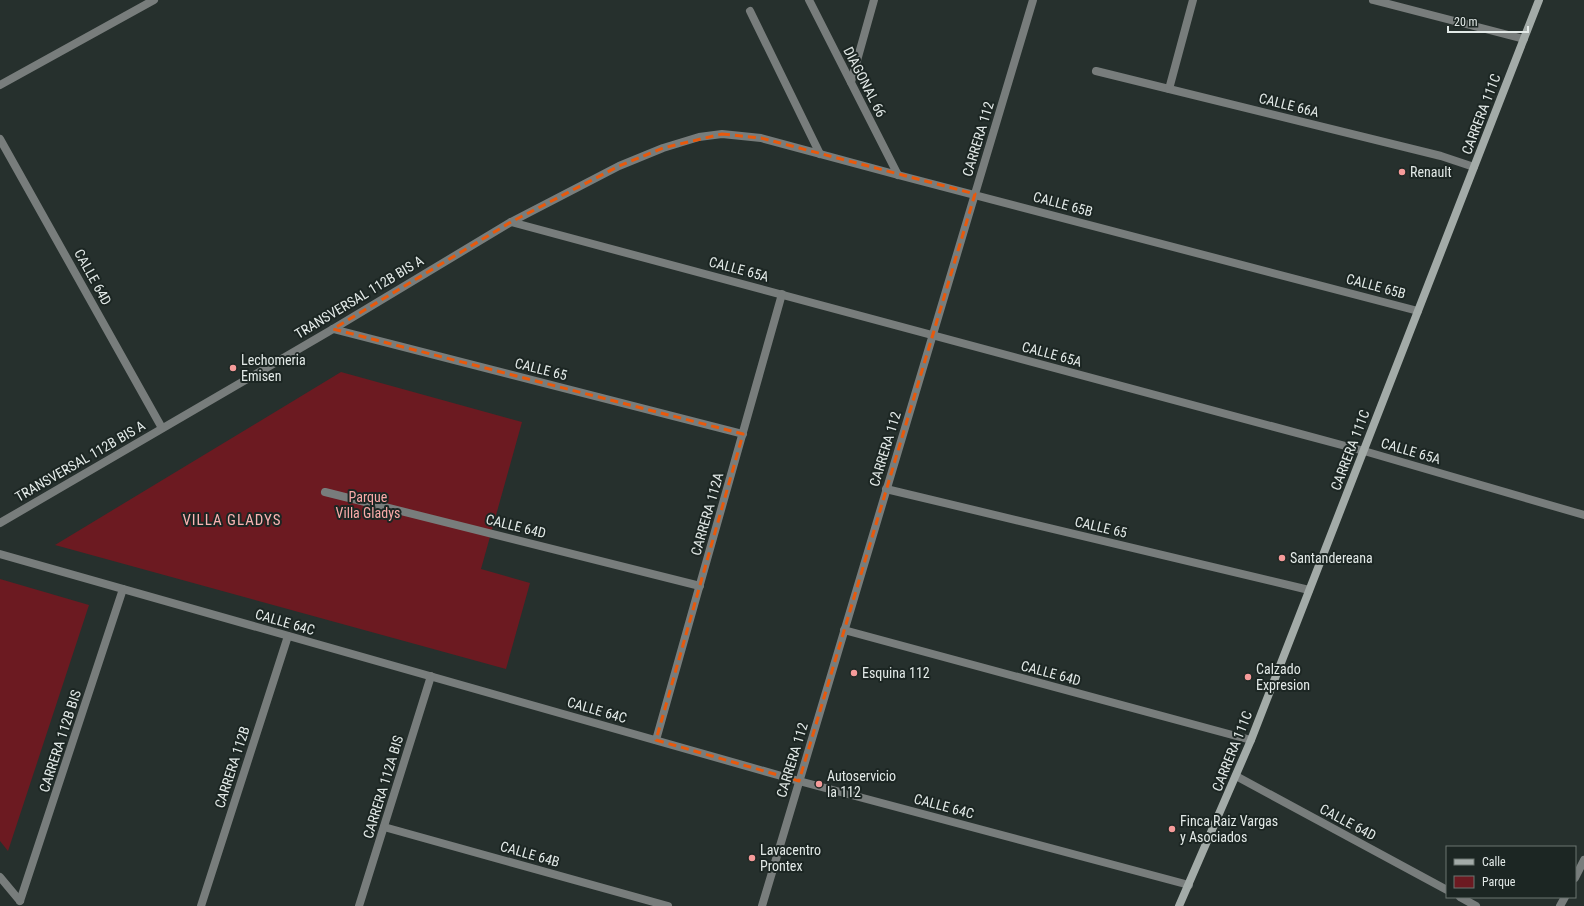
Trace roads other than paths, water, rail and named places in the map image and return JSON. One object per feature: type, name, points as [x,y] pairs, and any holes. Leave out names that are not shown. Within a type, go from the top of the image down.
[{"type":"main road","name":"CARRERA 111C","points":[[1179,906],[1251,740],[1539,0]]},
{"type":"street","points":[[0,84],[154,0]]},
{"type":"street","name":"DIAGONAL 66","points":[[809,0],[898,175]]},
{"type":"street","points":[[851,82],[874,0]]},
{"type":"street","name":"CARRERA 112","points":[[762,906],[1033,0]]},
{"type":"street","points":[[1169,89],[1193,0]]},
{"type":"street","points":[[1373,0],[1524,39]]},
{"type":"street","points":[[750,12],[820,154]]},
{"type":"street","name":"CALLE 66A","points":[[1096,71],[1441,156],[1474,167]]},
{"type":"street","name":"CALLE 65B","points":[[699,137],[722,134],[761,138],[1418,311]]},
{"type":"street","name":"TRANSVERSAL 112B BIS A","points":[[0,523],[333,329],[511,222],[619,166],[663,148],[699,137]]},
{"type":"street","name":"CALLE 64D","points":[[0,139],[162,428]]},
{"type":"street","name":"CALLE 65A","points":[[511,222],[1364,451],[1584,516]]},
{"type":"street","name":"CARRERA 112A","points":[[656,740],[782,294]]},
{"type":"street","name":"CALLE 65","points":[[333,329],[743,434]]},
{"type":"street","name":"CALLE 65","points":[[886,489],[1309,590]]},
{"type":"street","name":"CALLE 64D","points":[[325,492],[700,586]]},
{"type":"street","name":"CALLE 64C","points":[[0,554],[799,781],[1189,885]]},
{"type":"street","name":"CARRERA 112B BIS","points":[[0,877],[20,901],[124,589]]},
{"type":"street","name":"CALLE 64D","points":[[844,630],[1251,740]]},
{"type":"street","name":"CARRERA 112B","points":[[202,906],[288,636]]},
{"type":"street","name":"CARRERA 112A BIS","points":[[359,906],[431,676]]},
{"type":"street","name":"CALLE 64D","points":[[1236,776],[1446,889]]},
{"type":"street","name":"CALLE 64B","points":[[384,827],[668,906]]},
{"type":"street","points":[[1576,876],[1584,860]]},
{"type":"street","points":[[1462,898],[1476,906]]},
{"type":"place","name":"Renault","points":[[1402,172]]},
{"type":"place","name":"Lechomeria Emisen","points":[[233,368]]},
{"type":"place","name":"Santandereana","points":[[1282,558]]},
{"type":"place","name":"Esquina 112","points":[[854,673]]},
{"type":"place","name":"Calzado Expresion","points":[[1248,677]]},
{"type":"place","name":"Autoservicio la 112","points":[[819,784]]},
{"type":"place","name":"Finca Raiz Vargas y Asociados","points":[[1172,829]]},
{"type":"place","name":"Lavacentro Prontex","points":[[752,858]]},
{"type":"district","name":"VILLA GLADYS","points":[[232,520]]},
{"type":"park label","name":"Parque Villa Gladys","points":[[368,506]]}]
